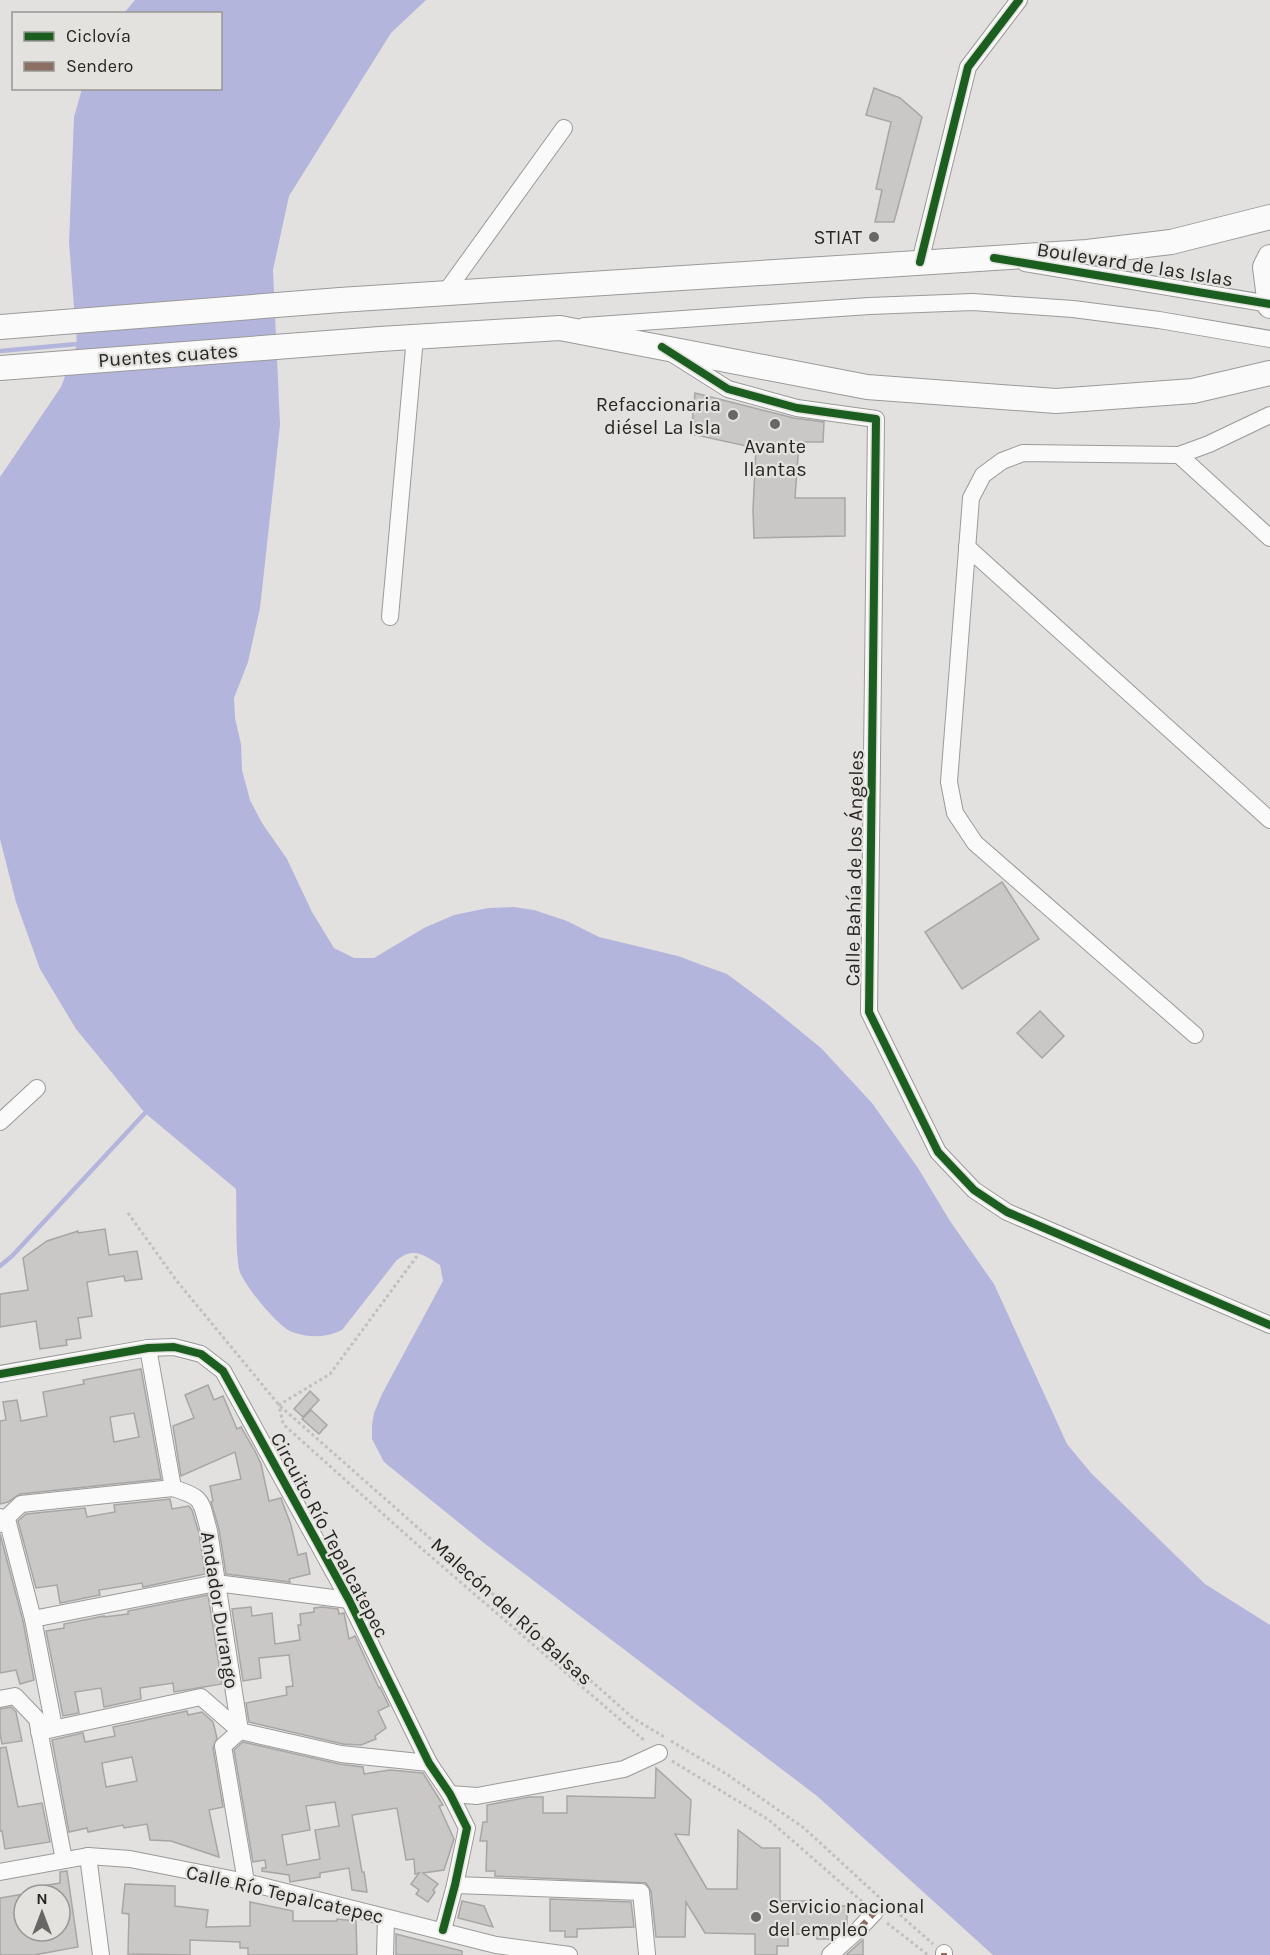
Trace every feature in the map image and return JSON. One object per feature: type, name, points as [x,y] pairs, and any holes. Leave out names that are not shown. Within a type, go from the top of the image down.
[{"type":"highway","name":"Puentes cuates","points":[[0,327],[340,300],[1087,252],[1171,242],[1270,217]]},
{"type":"highway","points":[[1270,257],[1265,267],[1270,304]]},
{"type":"highway","name":"Puentes cuates","points":[[0,368],[336,342],[560,328],[867,387],[1056,401],[1193,391],[1270,373]]},
{"type":"street","points":[[920,262],[968,67],[1019,0]]},
{"type":"street","points":[[445,293],[564,128]]},
{"type":"street","name":"Boulevard de las Islas","points":[[994,258],[1270,304]]},
{"type":"street","points":[[560,328],[869,306],[973,302],[1073,309],[1158,320],[1270,339]]},
{"type":"street","points":[[390,616],[415,337]]},
{"type":"street","name":"Calle Bahía de los Ángeles","points":[[662,347],[728,389],[797,408],[876,418],[869,1012],[938,1152],[974,1190],[1007,1212],[1270,1325]]},
{"type":"street","points":[[1195,1035],[975,843],[955,813],[949,782],[971,498],[983,475],[1002,461],[1023,453],[1179,455],[1209,444],[1270,415]]},
{"type":"street","points":[[1179,455],[1270,538]]},
{"type":"street","points":[[967,547],[1270,820]]},
{"type":"street","points":[[0,1122],[37,1088]]},
{"type":"street","name":"Circuito Río Tepalcatepec","points":[[0,1374],[148,1348],[174,1347],[201,1354],[223,1371],[349,1600],[429,1763],[450,1794],[467,1828],[443,1930]]},
{"type":"street","points":[[64,1860],[33,1619],[9,1523],[2,1520],[21,1504],[172,1488],[148,1348]]},
{"type":"street","name":"Andador Durango","points":[[172,1488],[196,1495],[202,1505],[240,1731]]},
{"type":"street","points":[[33,1619],[216,1583],[349,1600]]},
{"type":"street","points":[[0,1699],[15,1696],[46,1729]]},
{"type":"street","points":[[46,1729],[201,1697],[240,1731],[341,1754],[429,1763]]},
{"type":"street","points":[[240,1731],[223,1746],[246,1882]]},
{"type":"street","points":[[450,1794],[477,1796],[624,1769],[659,1753]]},
{"type":"street","points":[[88,1856],[101,1955]]},
{"type":"street","name":"Calle Río Tepalcatepec","points":[[0,1872],[88,1856],[130,1859],[246,1882],[386,1918],[443,1930],[495,1950],[569,1955]]},
{"type":"street","points":[[455,1885],[641,1892],[650,1955]]},
{"type":"street","points":[[830,1955],[882,1906]]},
{"type":"street","points":[[385,1955],[386,1918]]},
{"type":"path","points":[[417,1256],[330,1374],[279,1405],[283,1424],[421,1548],[659,1753],[769,1820],[882,1906],[939,1954]]},
{"type":"water","points":[[135,0],[426,0],[391,33],[289,196],[273,270],[280,425],[260,608],[248,662],[234,698],[235,718],[241,744],[242,770],[250,800],[262,823],[287,859],[312,912],[334,948],[354,958],[374,958],[424,928],[454,915],[488,908],[514,907],[534,910],[567,921],[599,937],[678,956],[727,974],[766,1003],[821,1048],[872,1103],[918,1168],[950,1221],[994,1284],[1067,1444],[1091,1473],[1205,1584],[1270,1625],[1270,1955],[993,1955],[817,1796],[484,1543],[384,1462],[372,1439],[374,1413],[443,1281],[440,1265],[418,1254],[402,1256],[342,1330],[336,1333],[311,1336],[298,1334],[286,1328],[253,1294],[239,1269],[236,1189],[145,1113],[76,1029],[40,969],[16,902],[0,839],[0,477],[61,387],[77,344],[69,243],[74,117],[82,90],[222,90],[222,12],[125,12]]},
{"type":"building","points":[[874,88],[900,98],[922,117],[894,222],[875,222],[882,190],[876,189],[891,122],[866,115]]},
{"type":"building","points":[[695,393],[794,418],[824,422],[823,442],[799,442],[795,498],[845,498],[845,536],[754,538],[756,448],[691,434]]},
{"type":"building","points":[[1002,882],[1039,939],[962,989],[925,932]]},
{"type":"building","points":[[1040,1011],[1064,1036],[1042,1058],[1017,1033]]},
{"type":"building","points":[[105,1229],[109,1255],[137,1251],[142,1279],[125,1281],[124,1276],[87,1282],[92,1316],[78,1318],[81,1338],[66,1340],[67,1345],[40,1349],[36,1321],[0,1327],[0,1294],[28,1290],[23,1258],[47,1241],[78,1231],[78,1233]]},
{"type":"building","points":[[141,1369],[161,1479],[20,1494],[0,1504],[0,1421],[6,1420],[3,1402],[17,1400],[21,1421],[47,1416],[43,1392],[84,1384],[83,1380]],"holes":[[[134,1413],[139,1437],[114,1442],[110,1417]]]},
{"type":"building","points":[[208,1385],[214,1400],[223,1396],[237,1429],[241,1427],[256,1453],[261,1464],[269,1501],[281,1498],[291,1525],[298,1555],[306,1553],[310,1574],[289,1579],[290,1582],[226,1574],[219,1529],[211,1502],[213,1501],[210,1486],[241,1479],[235,1452],[181,1476],[173,1426],[194,1418],[185,1395]]},
{"type":"building","points":[[310,1391],[319,1400],[303,1417],[294,1409]]},
{"type":"building","points":[[311,1410],[327,1425],[319,1434],[302,1419]]},
{"type":"building","points":[[170,1499],[172,1509],[189,1506],[192,1510],[199,1533],[205,1574],[143,1587],[142,1583],[99,1590],[100,1595],[60,1603],[57,1585],[36,1588],[18,1521],[26,1514],[85,1508],[87,1517],[115,1512],[114,1505]]},
{"type":"building","points":[[0,1534],[23,1621],[34,1680],[20,1684],[16,1670],[0,1673]]},
{"type":"building","points":[[208,1595],[222,1684],[174,1692],[173,1683],[140,1688],[141,1699],[104,1707],[101,1688],[75,1692],[79,1713],[63,1716],[46,1631],[64,1628],[64,1624],[128,1614],[128,1611]]},
{"type":"building","points":[[251,1607],[252,1616],[272,1613],[275,1644],[300,1640],[298,1625],[301,1625],[300,1614],[314,1612],[314,1608],[322,1607],[338,1609],[339,1614],[344,1613],[349,1639],[355,1636],[389,1706],[378,1711],[386,1728],[375,1736],[376,1739],[361,1745],[343,1744],[249,1722],[246,1703],[287,1695],[286,1687],[293,1686],[289,1655],[259,1658],[261,1678],[243,1681],[232,1609]]},
{"type":"building","points":[[11,1707],[16,1712],[22,1741],[2,1744],[0,1709]]},
{"type":"building","points":[[187,1711],[188,1715],[202,1712],[213,1722],[217,1738],[213,1748],[223,1807],[209,1810],[219,1857],[171,1841],[150,1840],[147,1824],[124,1828],[123,1825],[88,1832],[87,1828],[69,1832],[52,1740],[83,1733],[85,1742],[115,1736],[113,1727]],"holes":[[[132,1757],[137,1781],[106,1787],[102,1763]]]},
{"type":"building","points":[[243,1742],[339,1764],[363,1767],[364,1774],[390,1770],[423,1773],[443,1805],[439,1806],[454,1839],[444,1870],[423,1873],[438,1884],[428,1902],[416,1894],[419,1890],[411,1884],[419,1873],[415,1874],[414,1859],[406,1860],[397,1808],[352,1815],[367,1892],[352,1890],[349,1868],[320,1873],[320,1877],[290,1882],[289,1875],[262,1871],[262,1868],[266,1868],[265,1860],[253,1862],[234,1750]],"holes":[[[335,1802],[339,1826],[315,1830],[320,1859],[287,1865],[282,1835],[310,1830],[306,1806]]]},
{"type":"building","points":[[6,1747],[18,1807],[42,1803],[50,1842],[5,1849],[2,1831],[0,1831],[0,1748]]},
{"type":"building","points":[[656,1768],[691,1800],[689,1835],[675,1834],[707,1889],[737,1889],[738,1830],[762,1848],[780,1848],[780,1901],[809,1901],[809,1906],[847,1906],[847,1925],[832,1939],[817,1939],[817,1934],[788,1934],[788,1946],[777,1946],[777,1955],[755,1955],[755,1934],[705,1933],[686,1902],[685,1937],[656,1937],[651,1891],[646,1883],[495,1876],[495,1871],[486,1871],[487,1841],[480,1841],[483,1822],[487,1822],[487,1805],[529,1797],[543,1797],[543,1813],[567,1813],[567,1796],[655,1798]]},
{"type":"building","points":[[67,1871],[69,1883],[60,1883],[60,1872]]},
{"type":"building","points":[[125,1884],[175,1886],[175,1906],[208,1910],[206,1927],[250,1926],[250,1902],[293,1911],[293,1921],[337,1921],[337,1919],[356,1921],[357,1955],[248,1955],[248,1948],[240,1948],[240,1942],[190,1940],[190,1955],[128,1954],[129,1914],[122,1913]]},
{"type":"building","points":[[12,1896],[12,1943],[72,1943],[72,1906],[78,1947],[34,1955],[0,1955],[0,1898]]},
{"type":"building","points":[[550,1899],[631,1902],[634,1927],[577,1929],[577,1937],[565,1937],[565,1931],[550,1931]]},
{"type":"building","points":[[462,1901],[484,1906],[493,1927],[458,1918]]},
{"type":"building","points":[[396,1934],[462,1951],[462,1955],[396,1955]]},
{"type":"building","points":[[863,1940],[863,1955],[846,1955]]},
{"type":"waterway","points":[[0,351],[77,344]]},
{"type":"waterway","points":[[0,1266],[12,1256],[145,1113],[150,1111]]},
{"type":"marked path","points":[[858,1930],[875,1912]]},
{"type":"cycle path","points":[[920,262],[968,67],[1019,0]]},
{"type":"cycle path","points":[[994,258],[1270,304]]},
{"type":"cycle path","points":[[662,347],[728,389],[797,408],[876,419],[869,1012],[938,1152],[974,1190],[1007,1212],[1270,1325]]},
{"type":"cycle path","points":[[0,1374],[148,1348],[174,1347],[201,1354],[223,1371],[349,1600],[429,1763],[450,1794],[467,1828],[443,1930]]},
{"type":"place","name":"STIAT","points":[[874,237]]},
{"type":"place","name":"Refaccionaria diésel La Isla","points":[[733,415]]},
{"type":"place","name":"Avante llantas","points":[[775,424]]},
{"type":"place","name":"Servicio nacional del empleo","points":[[756,1917]]}]
